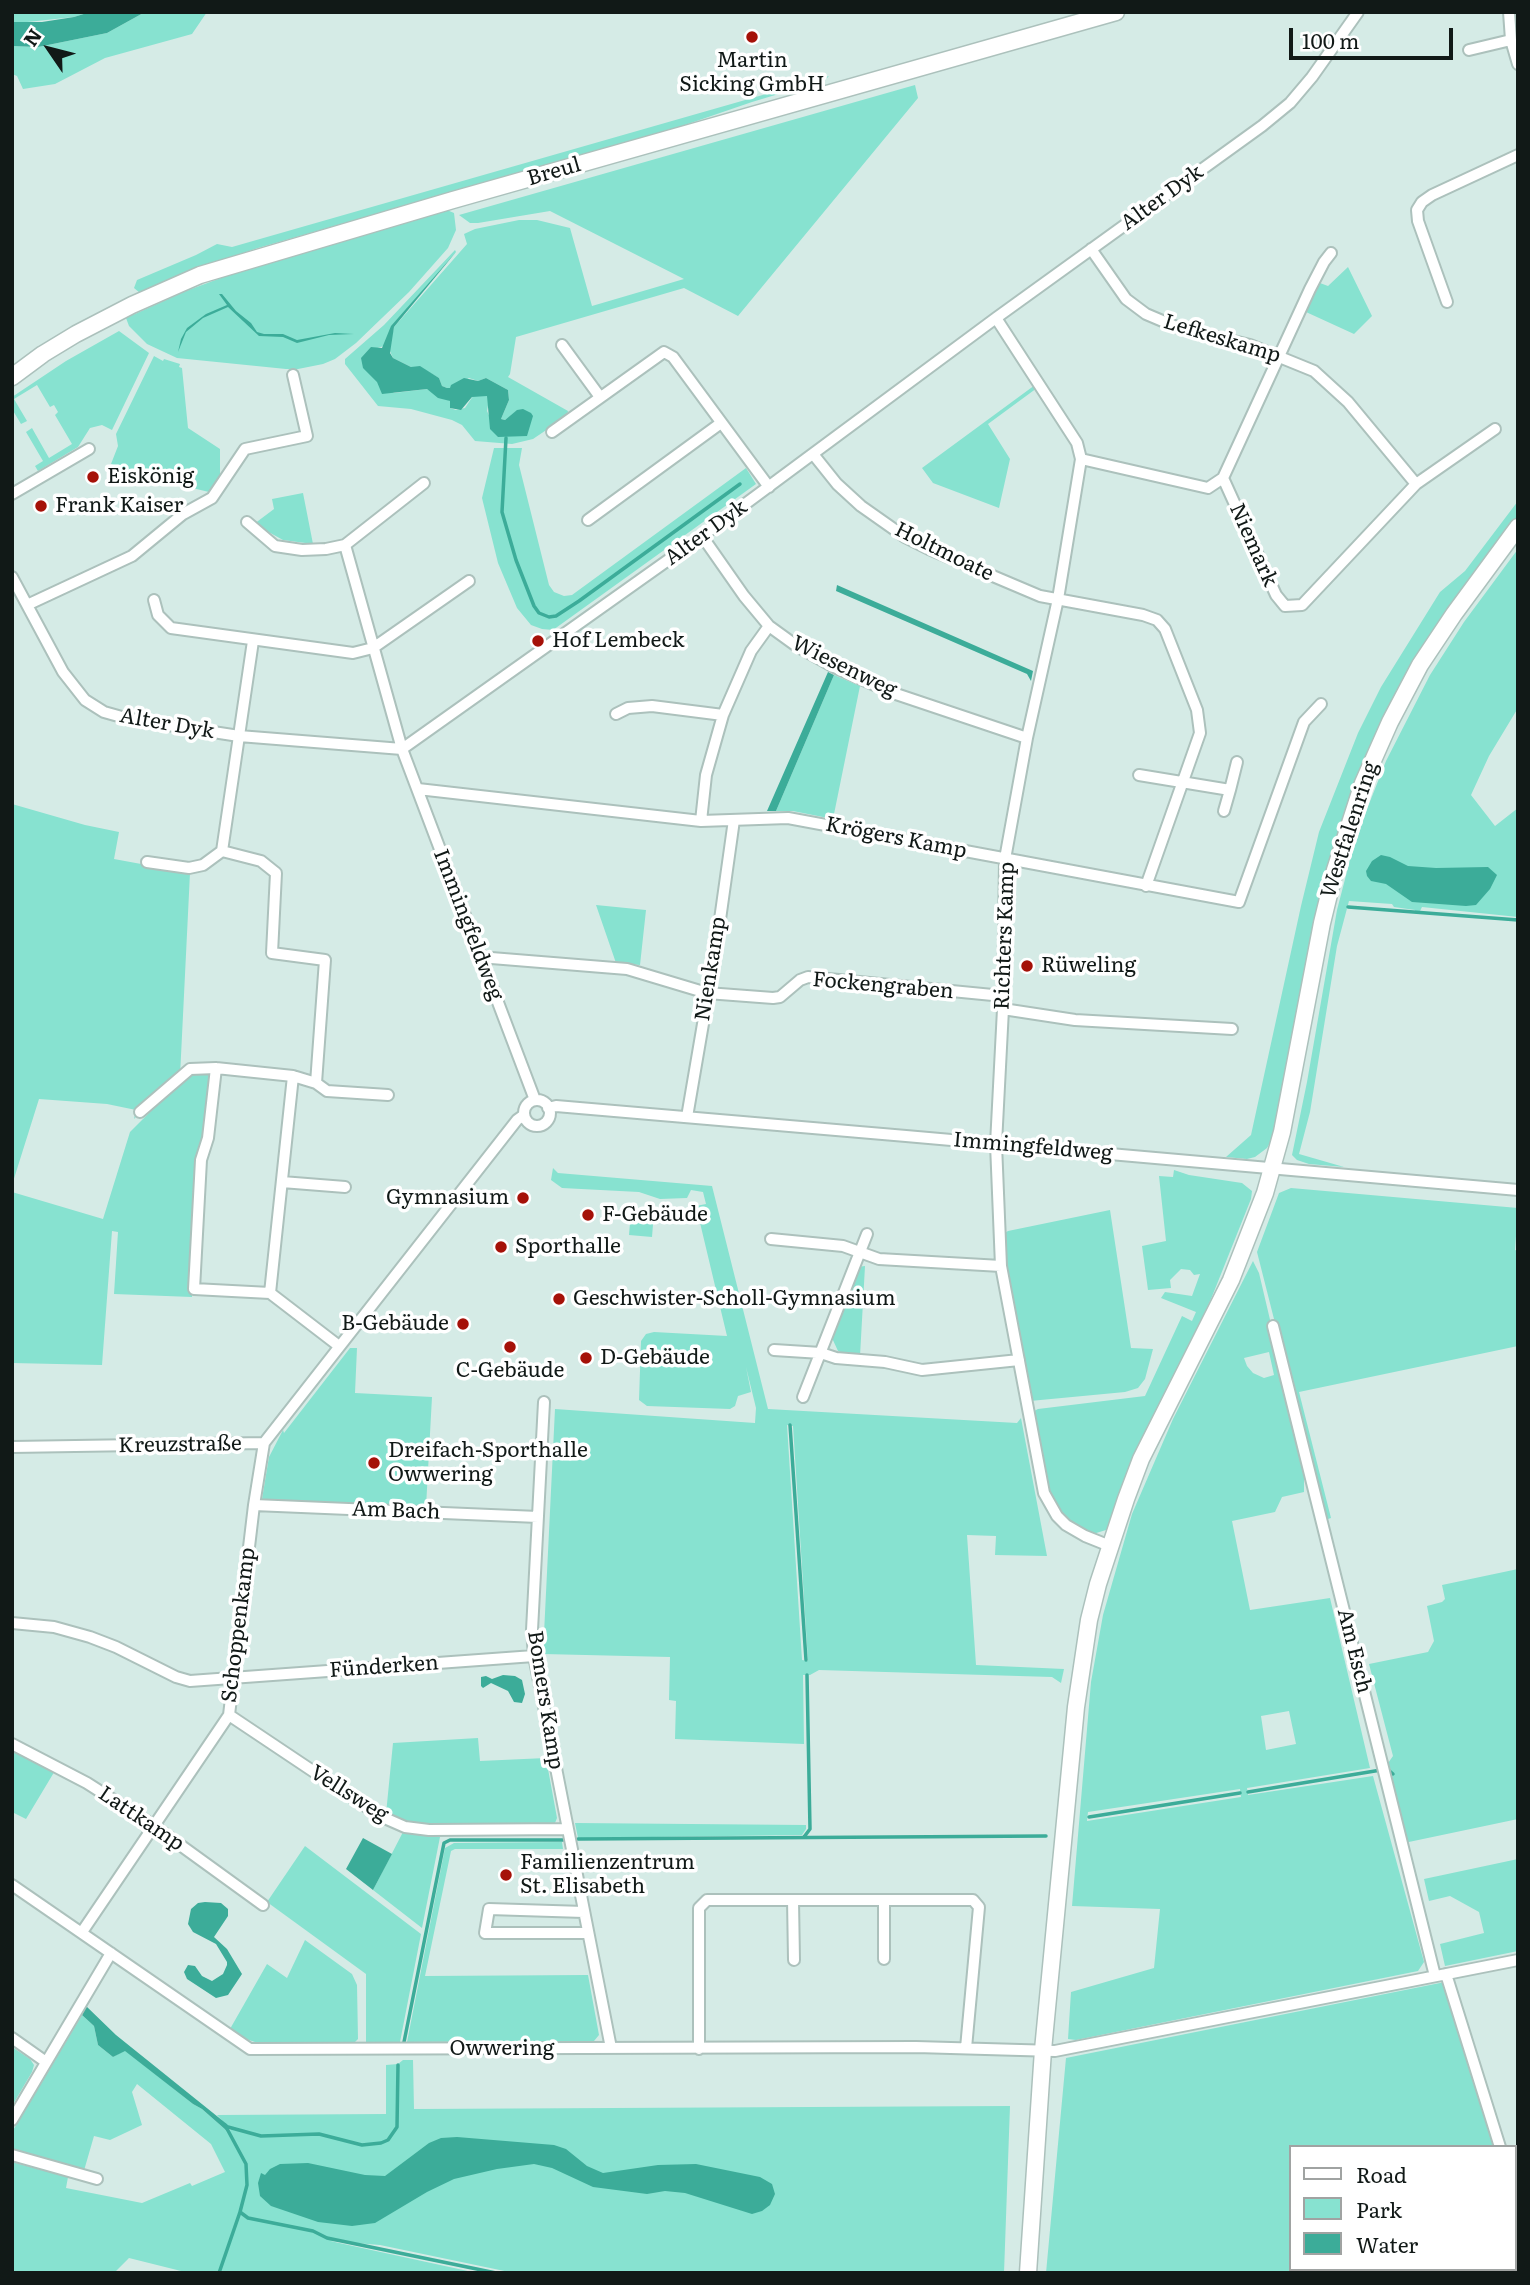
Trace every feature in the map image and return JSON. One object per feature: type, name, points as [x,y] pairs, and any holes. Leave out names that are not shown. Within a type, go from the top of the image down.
[{"type":"street","name":"Breul","points":[[12,377],[76,334],[132,305],[200,275],[265,254],[1116,12]]},
{"type":"street","name":"Alter Dyk","points":[[12,577],[63,673],[95,707],[113,716],[239,736],[402,749],[702,536],[996,318],[1245,139],[1290,103],[1358,12]]},
{"type":"street","points":[[1509,12],[1511,40],[1518,64]]},
{"type":"street","points":[[1469,50],[1511,40]]},
{"type":"street","points":[[1447,302],[1418,221],[1417,210],[1422,202],[1432,195],[1518,155]]},
{"type":"street","name":"Lefkeskamp","points":[[1091,249],[1126,299],[1146,314],[1179,328],[1250,345],[1314,371],[1333,386],[1416,484]]},
{"type":"street","points":[[1223,478],[1310,289],[1331,253]]},
{"type":"street","points":[[996,318],[1077,443],[1081,459]]},
{"type":"street","points":[[562,345],[600,397]]},
{"type":"street","points":[[552,432],[664,352],[673,357],[769,487]]},
{"type":"street","points":[[27,605],[132,556],[183,514],[212,498],[245,449],[306,436],[293,375]]},
{"type":"street","points":[[588,520],[721,423]]},
{"type":"street","name":"Niemark","points":[[1081,459],[1208,488],[1223,478],[1276,595],[1285,606],[1302,605],[1416,484],[1495,429]]},
{"type":"street","points":[[12,494],[89,449]]},
{"type":"street","name":"Holtmoate","points":[[813,454],[837,484],[861,506],[905,537],[950,559],[1040,596],[1143,615],[1157,620],[1165,629],[1199,719],[1200,733],[1146,886]]},
{"type":"street","name":"Richters Kamp","points":[[1081,459],[1058,599],[1027,738],[1006,859],[1003,1009],[996,1144],[1001,1266],[1047,1501],[1066,1525],[1110,1546]]},
{"type":"street","points":[[247,522],[266,540],[284,549],[310,550],[345,545],[424,483]]},
{"type":"street","name":"Westfalenring","points":[[1028,2273],[1043,2050],[1076,1707],[1089,1620],[1110,1546],[1141,1459],[1231,1280],[1273,1170],[1297,1061],[1322,923],[1335,870],[1363,783],[1381,741],[1420,666],[1454,614],[1518,527]]},
{"type":"street","name":"Wiesenweg","points":[[702,536],[744,596],[769,626],[798,647],[893,693],[1027,738]]},
{"type":"street","name":"Immingfeldweg","points":[[345,545],[402,749],[535,1100]]},
{"type":"street","points":[[154,600],[158,615],[171,628],[353,653],[373,648],[469,581]]},
{"type":"street","points":[[701,821],[706,775],[723,715],[751,652],[769,626]]},
{"type":"street","points":[[148,862],[189,868],[203,865],[222,851],[253,641]]},
{"type":"street","name":"Krögers Kamp","points":[[418,789],[701,821],[788,818],[1239,902],[1304,722],[1321,704]]},
{"type":"street","points":[[616,714],[628,708],[652,706],[723,715]]},
{"type":"street","points":[[1224,811],[1237,762]]},
{"type":"street","points":[[1139,775],[1230,790]]},
{"type":"street","name":"Nienkamp","points":[[687,1117],[734,820]]},
{"type":"street","points":[[222,851],[261,861],[276,873],[272,953],[325,960],[316,1083]]},
{"type":"street","name":"Fockengraben","points":[[480,957],[627,969],[708,993],[780,997],[800,980],[808,977],[1003,996]]},
{"type":"street","points":[[1003,1009],[1075,1020],[1232,1029]]},
{"type":"street","points":[[140,1112],[190,1069],[216,1068],[293,1076],[316,1083],[327,1091],[388,1095]]},
{"type":"street","points":[[216,1068],[208,1138],[201,1160],[194,1289],[270,1293],[339,1346]]},
{"type":"street","points":[[270,1293],[293,1076]]},
{"type":"street","points":[[535,1100],[543,1102],[548,1108],[549,1118],[540,1125],[532,1125],[524,1115],[525,1107],[535,1100]]},
{"type":"street","name":"Immingfeldweg","points":[[548,1108],[556,1106],[687,1117],[1518,1190]]},
{"type":"street","name":"Kreuzstraße","points":[[12,1447],[264,1443],[517,1120],[524,1115]]},
{"type":"street","points":[[282,1182],[345,1187]]},
{"type":"street","points":[[803,1397],[867,1234]]},
{"type":"street","points":[[771,1239],[843,1246],[879,1259],[1001,1266]]},
{"type":"street","name":"Am Esch","points":[[1273,1326],[1441,1975],[1499,2145]]},
{"type":"street","points":[[774,1350],[821,1353],[836,1358],[885,1362],[922,1370],[1019,1360]]},
{"type":"street","name":"Bomers Kamp","points":[[544,1402],[532,1630],[534,1656],[611,2049]]},
{"type":"street","name":"Schoppenkamp","points":[[82,1932],[229,1715],[264,1443]]},
{"type":"street","name":"Am Bach","points":[[254,1505],[538,1517]]},
{"type":"street","name":"Fünderken","points":[[12,1623],[54,1627],[81,1634],[190,1681],[534,1656]]},
{"type":"street","name":"Vellsweg","points":[[229,1715],[380,1816],[405,1827],[429,1830],[568,1829]]},
{"type":"street","name":"Lattkamp","points":[[12,1744],[87,1783],[154,1826],[263,1905]]},
{"type":"street","name":"Owwering","points":[[12,1885],[250,2049],[1043,2050]]},
{"type":"street","points":[[699,2049],[699,1908],[707,1900],[973,1900],[978,1907],[966,2048]]},
{"type":"street","points":[[793,1900],[794,1960]]},
{"type":"street","points":[[884,1900],[884,1959]]},
{"type":"street","points":[[584,1912],[489,1909],[485,1933],[588,1933]]},
{"type":"street","points":[[12,2120],[111,1954]]},
{"type":"street","points":[[1043,2050],[1055,2051],[1518,1960]]},
{"type":"street","points":[[12,2038],[47,2062]]},
{"type":"street","points":[[12,2155],[97,2179]]},
{"type":"green space","points":[[12,12],[90,12],[74,17],[18,23],[12,22]]},
{"type":"green space","points":[[145,12],[207,12],[192,34],[105,58],[55,84],[23,89],[17,76],[12,74],[12,46],[38,47],[107,33]]},
{"type":"green space","points":[[829,76],[825,80],[682,126],[258,248],[196,269],[140,293],[134,288],[137,280],[217,244],[232,247]]},
{"type":"green space","points":[[915,85],[918,98],[738,316],[684,288],[516,337],[508,377],[568,411],[567,416],[533,439],[512,444],[475,441],[462,425],[452,420],[411,409],[378,406],[345,364],[345,359],[384,325],[455,250],[392,326],[384,346],[374,349],[374,378],[394,393],[427,389],[450,401],[450,408],[456,410],[465,408],[473,396],[487,395],[487,411],[499,437],[518,410],[505,420],[501,419],[509,400],[508,390],[486,378],[478,381],[469,378],[451,389],[447,388],[442,386],[439,378],[420,367],[411,367],[393,358],[389,349],[394,327],[467,244],[464,234],[475,229],[519,220],[537,220],[570,228],[592,306],[684,279],[550,211],[478,223],[470,223],[459,215]]},
{"type":"green space","points":[[447,210],[454,213],[456,230],[448,248],[409,292],[356,343],[335,359],[323,364],[286,369],[177,358],[147,344],[129,326],[126,318],[237,272]]},
{"type":"green space","points":[[1348,267],[1372,316],[1354,334],[1306,312],[1320,283],[1328,286]]},
{"type":"green space","points":[[119,331],[149,353],[112,430],[102,425],[90,428],[78,447],[38,471],[35,466],[43,461],[26,432],[32,428],[49,458],[72,444],[55,415],[58,412],[54,405],[50,407],[37,385],[14,399],[27,421],[21,424],[12,409],[12,397],[66,361]]},
{"type":"green space","points":[[154,356],[163,361],[164,359],[180,364],[188,428],[220,449],[220,480],[209,492],[142,476],[111,464],[118,446],[116,434]]},
{"type":"green space","points":[[1035,385],[1037,388],[988,424],[1010,459],[999,508],[933,483],[922,468]]},
{"type":"green space","points":[[494,448],[522,448],[519,465],[549,585],[554,592],[564,596],[572,595],[746,468],[756,484],[553,630],[542,629],[531,625],[517,608],[498,563],[482,498]]},
{"type":"green space","points":[[303,493],[313,544],[283,540],[254,524],[274,509],[272,499]]},
{"type":"green space","points":[[1518,501],[1518,521],[1389,712],[1297,1021],[1271,1141],[1267,1148],[1255,1157],[1226,1157],[1251,1135],[1319,832],[1358,733],[1381,687],[1440,592],[1465,571]]},
{"type":"green space","points":[[1518,549],[1518,708],[1489,756],[1471,795],[1495,826],[1518,808],[1518,917],[1422,907],[1419,913],[1414,913],[1415,910],[1394,907],[1392,904],[1349,901],[1337,946],[1310,1112],[1299,1154],[1344,1167],[1309,1164],[1297,1160],[1292,1155],[1337,910],[1367,809],[1386,761],[1430,675],[1464,622]]},
{"type":"green space","points":[[834,675],[860,686],[833,819],[793,811],[776,811]]},
{"type":"green space","points":[[12,804],[119,832],[114,859],[190,873],[180,1076],[169,1083],[134,1119],[136,1110],[107,1104],[39,1099],[12,1185]]},
{"type":"green space","points":[[596,905],[646,910],[640,965],[616,963]]},
{"type":"green space","points":[[200,1070],[206,1071],[210,1076],[197,1163],[192,1297],[114,1294],[118,1232],[112,1231],[102,1365],[12,1363],[12,1192],[103,1219],[130,1132],[173,1089]]},
{"type":"green space","points":[[553,1168],[558,1173],[712,1186],[768,1409],[1017,1423],[1021,1418],[1047,1556],[995,1555],[996,1536],[967,1535],[976,1665],[1064,1669],[1061,1683],[1052,1677],[819,1670],[803,1675],[804,1744],[675,1739],[676,1701],[669,1700],[670,1657],[543,1654],[555,1409],[755,1423],[756,1408],[746,1367],[751,1392],[738,1396],[735,1406],[730,1409],[647,1406],[639,1400],[641,1341],[646,1334],[654,1332],[727,1336],[696,1206],[706,1204],[703,1192],[691,1190],[687,1198],[660,1199],[639,1192],[562,1188],[551,1180]],"holes":[[[787,1425],[793,1426],[808,1661],[802,1660]]]},
{"type":"green space","points":[[1174,1170],[1242,1183],[1252,1191],[1251,1199],[1211,1299],[1154,1418],[1110,1524],[1106,1530],[1093,1534],[1067,1519],[1050,1500],[1032,1412],[1038,1409],[1145,1396],[1182,1316],[1192,1321],[1196,1312],[1161,1298],[1165,1292],[1192,1296],[1200,1274],[1194,1275],[1190,1270],[1181,1269],[1170,1280],[1171,1288],[1148,1290],[1142,1246],[1166,1241],[1159,1176],[1173,1177]]},
{"type":"green space","points":[[1291,1188],[1518,1208],[1515,1250],[1518,1251],[1518,1346],[1299,1392],[1331,1518],[1325,1520],[1257,1252],[1279,1193]]},
{"type":"green space","points":[[1110,1210],[1131,1348],[1153,1349],[1145,1379],[1138,1388],[1125,1392],[1030,1401],[1007,1272],[1003,1234]]},
{"type":"green space","points":[[631,1211],[654,1212],[652,1237],[629,1235]]},
{"type":"green space","points":[[1253,1261],[1259,1273],[1304,1464],[1304,1492],[1282,1497],[1275,1512],[1232,1521],[1250,1610],[1330,1598],[1370,1768],[1247,1788],[1248,1795],[1373,1776],[1424,1962],[1418,1971],[1076,2040],[1068,2039],[1071,1992],[1154,1968],[1160,1909],[1072,1906],[1091,1682],[1103,1615],[1132,1514],[1173,1419]],"holes":[[[1269,1352],[1274,1375],[1264,1378],[1253,1373],[1244,1358]],[[1289,1711],[1296,1744],[1266,1750],[1261,1716]],[[1240,1789],[1241,1797],[1087,1821],[1088,1812]]]},
{"type":"green space","points":[[865,1266],[860,1356],[848,1355],[838,1351],[832,1338],[857,1267]]},
{"type":"green space","points":[[350,1348],[357,1348],[355,1393],[432,1397],[426,1507],[262,1499],[269,1457],[283,1430],[284,1433]]},
{"type":"green space","points":[[1518,1569],[1518,1819],[1404,1843],[1386,1766],[1393,1756],[1369,1664],[1428,1652],[1434,1641],[1427,1606],[1445,1599],[1442,1585]]},
{"type":"green space","points":[[478,1738],[480,1761],[546,1758],[557,1818],[555,1823],[551,1826],[427,1826],[406,1823],[386,1814],[393,1743]]},
{"type":"green space","points":[[12,1748],[56,1769],[26,1819],[12,1812]]},
{"type":"green space","points":[[575,1823],[806,1825],[806,1829],[802,1835],[578,1838]]},
{"type":"green space","points":[[403,1832],[440,1837],[422,1928],[373,1890]]},
{"type":"green space","points":[[562,1842],[563,1849],[451,1851],[425,1976],[588,1975],[599,2035],[594,2041],[407,2042],[445,1848],[454,1843]]},
{"type":"green space","points":[[305,1846],[421,1934],[400,2042],[366,2043],[366,1974],[267,1902]]},
{"type":"green space","points":[[1518,1859],[1518,1951],[1445,1966],[1440,1944],[1484,1933],[1479,1912],[1450,1896],[1429,1901],[1424,1879]]},
{"type":"green space","points":[[305,1940],[352,1974],[357,1985],[358,2039],[354,2043],[258,2043],[243,2038],[230,2029],[267,1964],[287,1978]]},
{"type":"green space","points":[[1445,1982],[1495,2145],[1288,2145],[1288,2271],[1441,2273],[1046,2273],[1066,2058]]},
{"type":"green space","points":[[82,2015],[94,2026],[98,2045],[113,2057],[125,2050],[227,2131],[231,2130],[217,2115],[386,2114],[386,2065],[398,2064],[403,2060],[413,2060],[414,2109],[1010,2106],[1004,2273],[514,2273],[380,2245],[330,2241],[477,2273],[189,2273],[129,2258],[114,2273],[12,2273],[12,2162],[68,2177],[66,2188],[142,2203],[225,2172],[211,2144],[137,2084],[132,2092],[142,2125],[110,2140],[94,2136],[83,2174],[15,2155],[12,2149],[12,2132]]},
{"type":"green space","points":[[12,2047],[30,2059],[34,2065],[12,2106]]},
{"type":"water","points":[[90,12],[145,12],[107,33],[38,47],[12,46],[12,22],[42,22]]},
{"type":"water","points":[[456,252],[394,327],[390,353],[393,358],[411,367],[420,366],[439,378],[442,386],[447,388],[464,378],[478,381],[486,378],[508,390],[509,400],[501,419],[505,420],[517,410],[523,409],[531,413],[533,416],[527,436],[498,437],[490,429],[487,396],[472,397],[461,410],[450,408],[450,401],[438,398],[427,389],[382,394],[377,382],[363,368],[361,358],[371,347],[382,348],[391,326]]},
{"type":"water","points":[[219,294],[251,323],[257,332],[283,334],[297,340],[335,333],[354,334],[329,335],[297,343],[283,337],[259,336],[228,307],[203,318],[186,332],[178,352],[187,328],[206,314],[227,305]]},
{"type":"water","points":[[837,585],[1033,671],[1031,681],[1027,674],[836,591]]},
{"type":"water","points":[[828,672],[834,675],[776,811],[767,811]]},
{"type":"water","points":[[1381,855],[1408,866],[1488,867],[1497,875],[1490,889],[1476,905],[1412,902],[1386,884],[1371,881],[1367,876],[1366,871],[1372,861]]},
{"type":"water","points":[[503,1675],[522,1680],[525,1694],[522,1703],[514,1702],[508,1691],[491,1683],[483,1688],[481,1686],[481,1677],[492,1679]]},
{"type":"water","points":[[363,1838],[392,1854],[373,1890],[346,1869]]},
{"type":"water","points":[[198,1903],[221,1903],[228,1909],[228,1916],[214,1937],[227,1949],[242,1974],[228,1995],[216,1998],[187,1979],[184,1972],[188,1965],[195,1966],[202,1976],[212,1981],[223,1974],[227,1965],[216,1944],[193,1932],[188,1924],[191,1909]]},
{"type":"water","points":[[86,2006],[116,2035],[228,2125],[227,2131],[125,2051],[113,2057],[98,2045],[94,2026],[82,2015]]},
{"type":"water","points":[[441,2138],[554,2145],[566,2149],[587,2166],[603,2173],[658,2165],[696,2164],[760,2177],[772,2184],[775,2194],[770,2205],[752,2214],[685,2193],[665,2191],[647,2194],[593,2187],[552,2168],[534,2164],[454,2179],[375,2223],[352,2226],[318,2222],[271,2206],[260,2196],[258,2183],[261,2173],[265,2175],[280,2164],[308,2163],[365,2175],[385,2176],[429,2143]]},
{"type":"waterway","points":[[506,438],[502,512],[516,560],[534,606],[539,613],[549,617],[556,616],[579,601],[740,484]]},
{"type":"waterway","points":[[1348,907],[1518,920]]},
{"type":"waterway","points":[[790,1425],[806,1660]]},
{"type":"waterway","points":[[804,1837],[810,1829],[807,1675]]},
{"type":"waterway","points":[[1248,1792],[1387,1769],[1393,1774]]},
{"type":"waterway","points":[[1089,1817],[1240,1793]]},
{"type":"waterway","points":[[578,1839],[1046,1836]]},
{"type":"waterway","points":[[404,2042],[444,1843],[450,1840],[563,1840]]},
{"type":"waterway","points":[[228,2127],[261,2136],[319,2134],[362,2145],[381,2143],[388,2140],[397,2127],[398,2065]]},
{"type":"waterway","points":[[225,2125],[246,2164],[247,2185],[240,2212],[248,2218],[313,2231],[327,2238],[496,2273]]},
{"type":"waterway","points":[[219,2273],[240,2212]]},
{"type":"place","name":"Martin Sicking GmbH","points":[[752,37]]},
{"type":"place","name":"Eiskönig","points":[[93,477]]},
{"type":"place","name":"Frank Kaiser","points":[[41,506]]},
{"type":"place","name":"Hof Lembeck","points":[[538,641]]},
{"type":"place","name":"Rüweling","points":[[1027,966]]},
{"type":"place","name":"Gymnasium","points":[[523,1198]]},
{"type":"place","name":"F-Gebäude","points":[[588,1215]]},
{"type":"place","name":"Sporthalle","points":[[501,1247]]},
{"type":"place","name":"Geschwister-Scholl-Gymnasium","points":[[559,1299]]},
{"type":"place","name":"B-Gebäude","points":[[463,1324]]},
{"type":"place","name":"C-Gebäude","points":[[510,1347]]},
{"type":"place","name":"D-Gebäude","points":[[586,1358]]},
{"type":"place","name":"Dreifach-Sporthalle Owwering","points":[[374,1463]]},
{"type":"place","name":"Familienzentrum St. Elisabeth","points":[[506,1875]]}]
